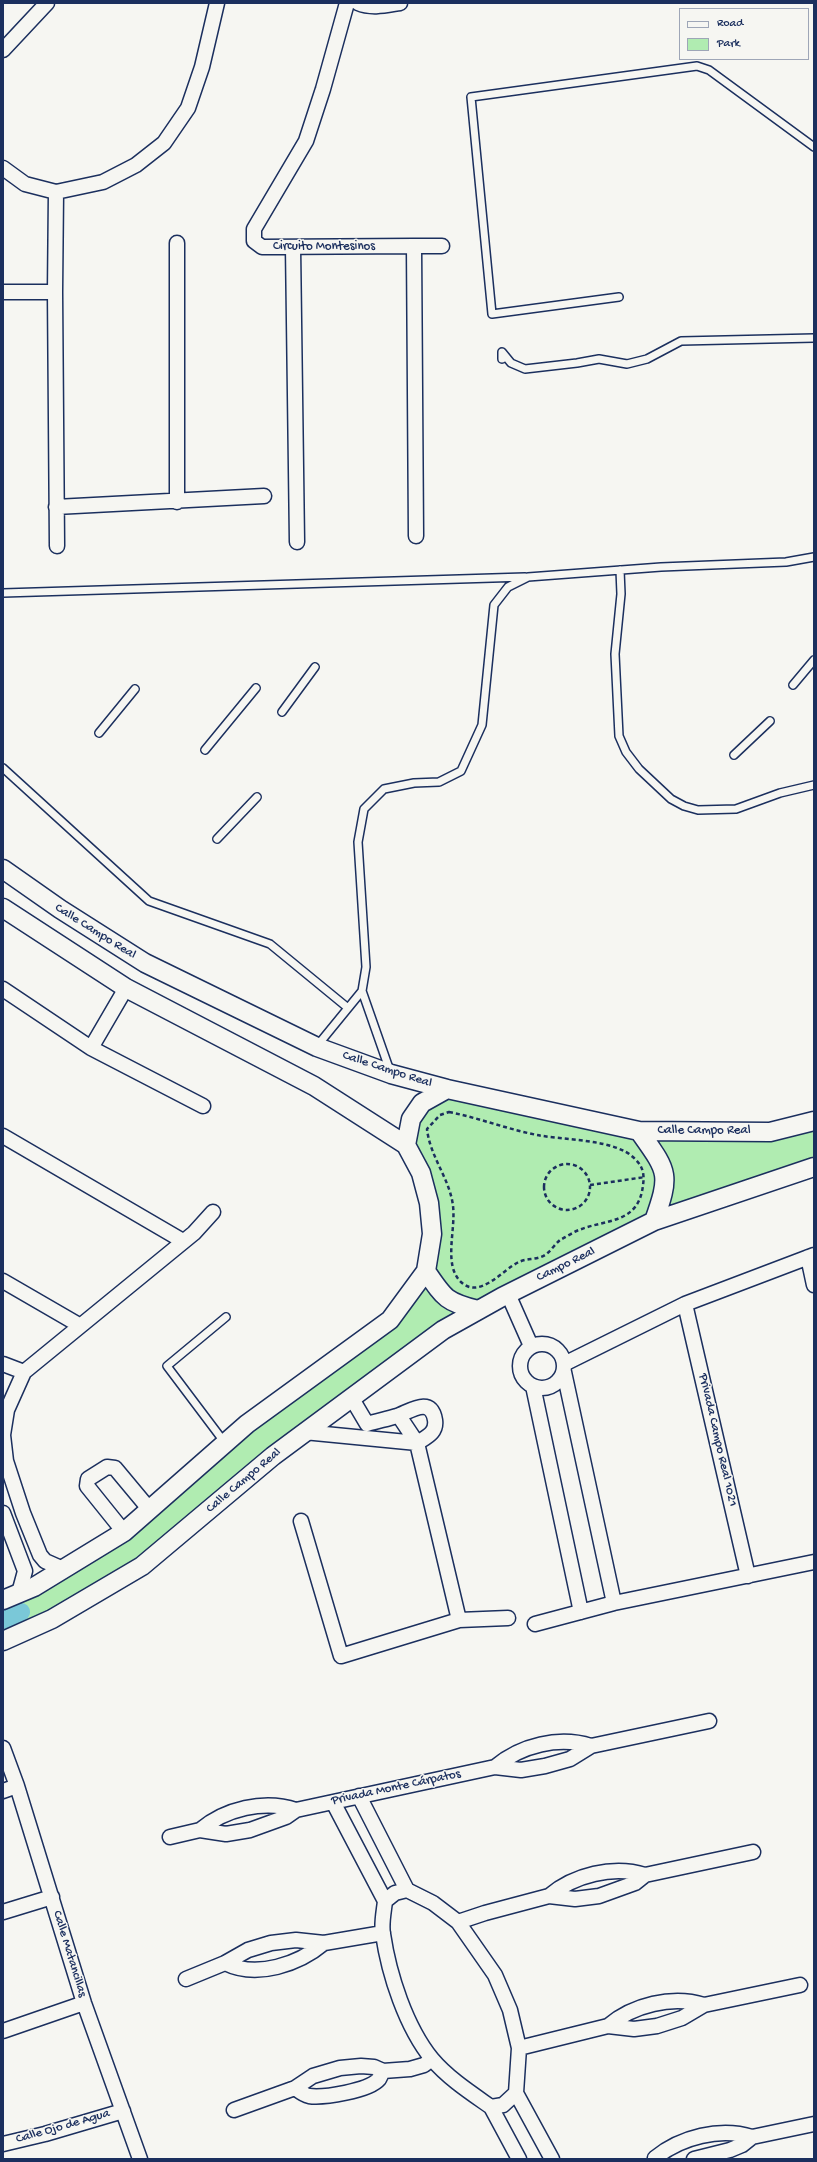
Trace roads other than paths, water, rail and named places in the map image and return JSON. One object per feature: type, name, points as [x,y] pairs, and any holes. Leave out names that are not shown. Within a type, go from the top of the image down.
[{"type":"street","points":[[3,50],[47,3]]},
{"type":"street","points":[[3,168],[25,184],[56,192],[104,182],[136,165],[164,143],[188,108],[202,67],[217,3]]},
{"type":"street","name":"Circuito Montesinos","points":[[347,3],[323,89],[306,141],[254,229],[254,241],[262,247],[442,246]]},
{"type":"street","points":[[358,3],[366,6],[400,3]]},
{"type":"street","points":[[56,192],[55,292],[57,546]]},
{"type":"street","points":[[177,243],[177,502]]},
{"type":"street","points":[[414,246],[416,536]]},
{"type":"street","points":[[293,247],[297,542]]},
{"type":"street","points":[[3,292],[55,292]]},
{"type":"street","points":[[56,507],[177,502],[264,496]]},
{"type":"street","name":"Calle Campo Real","points":[[3,869],[60,909],[145,963],[317,1046],[391,1074],[447,1089],[639,1131],[770,1132],[814,1121]]},
{"type":"street","points":[[3,908],[126,988],[314,1086],[406,1145],[421,1173],[429,1203],[432,1234],[426,1271],[390,1320],[247,1424],[124,1532],[34,1587],[3,1600]]},
{"type":"street","points":[[91,1048],[126,988]]},
{"type":"street","points":[[3,989],[91,1048],[203,1106]]},
{"type":"street","points":[[406,1145],[411,1119],[419,1107],[422,1103],[447,1089]]},
{"type":"street","points":[[639,1131],[659,1159],[665,1174],[665,1190],[654,1221]]},
{"type":"street","points":[[3,1136],[183,1241]]},
{"type":"street","points":[[654,1221],[814,1167]]},
{"type":"street","points":[[63,1569],[46,1561],[40,1555],[7,1475],[3,1435],[7,1410],[24,1372],[183,1241],[213,1212]]},
{"type":"street","name":"Campo Real","points":[[478,1310],[654,1221]]},
{"type":"street","points":[[614,1603],[564,1368],[563,1356],[552,1345],[544,1343],[531,1346],[524,1352],[520,1367],[526,1381],[532,1386],[548,1387],[561,1379],[564,1368],[685,1304],[811,1256],[814,1285]]},
{"type":"street","points":[[426,1271],[446,1299],[456,1304],[478,1310]]},
{"type":"street","points":[[3,1281],[79,1326]]},
{"type":"street","points":[[508,1294],[531,1346]]},
{"type":"street","name":"Privada Campo Real 1021","points":[[685,1304],[748,1576]]},
{"type":"street","name":"Calle Campo Real","points":[[3,1641],[52,1619],[142,1566],[273,1456],[304,1432],[443,1330],[478,1310]]},
{"type":"street","points":[[3,1364],[24,1372]]},
{"type":"street","points":[[532,1386],[580,1612]]},
{"type":"street","points":[[351,1397],[367,1424],[370,1439]]},
{"type":"street","points":[[304,1432],[417,1443],[432,1433],[436,1425],[434,1415],[427,1408],[416,1407],[399,1416],[367,1424]]},
{"type":"street","points":[[399,1416],[417,1443],[459,1620]]},
{"type":"street","points":[[124,1532],[87,1486],[88,1479],[107,1467],[115,1468],[150,1510]]},
{"type":"street","points":[[19,1593],[24,1571],[3,1513],[21,1508]]},
{"type":"street","points":[[301,1521],[341,1656],[459,1620],[508,1618]]},
{"type":"street","points":[[535,1624],[614,1603],[814,1562]]},
{"type":"street","name":"Privada Monte Cárpatos","points":[[200,1830],[226,1834],[250,1830],[280,1820],[296,1810],[495,1767],[521,1770],[545,1766],[570,1759],[592,1746],[709,1721]]},
{"type":"street","name":"Privada Monte Cárpatos","points":[[495,1767],[517,1752],[539,1745],[565,1741],[579,1742],[592,1746]]},
{"type":"street","name":"Calle Matancillas","points":[[3,1748],[17,1786],[84,2003],[140,2159]]},
{"type":"street","points":[[3,1791],[17,1786]]},
{"type":"street","points":[[360,1796],[407,1890],[433,1903],[458,1922],[495,1975],[510,2010],[519,2048],[516,2093],[552,2159]]},
{"type":"street","points":[[334,1802],[385,1901],[383,1933],[393,1980],[410,2022],[432,2059],[463,2087],[492,2107],[519,2159]]},
{"type":"street","name":"Privada Monte Cárpatos","points":[[170,1837],[200,1830],[222,1815],[244,1809],[270,1805],[283,1805],[296,1810]]},
{"type":"street","points":[[549,1896],[575,1899],[599,1896],[629,1885],[645,1875],[753,1852]]},
{"type":"street","points":[[458,1922],[485,1913],[549,1896],[571,1881],[593,1875],[619,1870],[632,1871],[645,1875]]},
{"type":"street","points":[[385,1901],[395,1894],[407,1890]]},
{"type":"street","points":[[3,1912],[52,1897]]},
{"type":"street","points":[[186,1979],[225,1963],[248,1950],[271,1943],[296,1940],[324,1943],[383,1933]]},
{"type":"street","points":[[225,1963],[237,1969],[244,1970],[276,1966],[300,1959],[324,1943]]},
{"type":"street","points":[[608,2026],[634,2029],[657,2026],[682,2018],[704,2005],[800,1984]]},
{"type":"street","points":[[519,2048],[608,2026],[630,2011],[652,2005],[677,2001],[691,2001],[704,2005]]},
{"type":"street","points":[[3,2032],[84,2003]]},
{"type":"street","points":[[234,2110],[295,2088],[313,2076],[340,2068],[361,2066],[374,2067],[383,2071],[417,2068],[432,2059]]},
{"type":"street","points":[[295,2088],[306,2095],[316,2096],[344,2092],[366,2087],[378,2080],[383,2071]]},
{"type":"street","points":[[492,2107],[503,2105],[516,2093]]},
{"type":"street","name":"Calle Ojo de Agua","points":[[3,2144],[45,2134],[123,2111]]},
{"type":"street","points":[[694,2159],[730,2150],[742,2145],[752,2137],[814,2124]]},
{"type":"street","points":[[656,2159],[678,2143],[700,2136],[725,2132],[739,2133],[752,2137]]},
{"type":"lane","points":[[619,297],[492,314],[471,97],[697,66],[708,70],[814,147]]},
{"type":"lane","points":[[502,359],[502,352],[511,363],[525,368],[577,363],[599,359],[627,364],[647,359],[681,341],[814,338]]},
{"type":"lane","points":[[3,593],[528,577],[620,570],[786,562],[814,558]]},
{"type":"lane","points":[[620,570],[621,594],[615,654],[618,736],[626,752],[638,769],[670,799],[684,806],[698,810],[736,809],[780,793],[814,785]]},
{"type":"lane","points":[[391,1074],[362,991],[366,967],[358,842],[364,809],[384,789],[414,783],[439,782],[461,771],[482,725],[494,604],[508,588],[528,577]]},
{"type":"lane","points":[[793,685],[814,660]]},
{"type":"lane","points":[[282,712],[315,667]]},
{"type":"lane","points":[[205,750],[256,688]]},
{"type":"lane","points":[[99,733],[135,689]]},
{"type":"lane","points":[[734,755],[770,721]]},
{"type":"lane","points":[[3,768],[149,900],[270,944],[348,1008]]},
{"type":"lane","points":[[217,839],[257,797]]},
{"type":"lane","points":[[317,1046],[362,991]]},
{"type":"lane","points":[[225,1443],[167,1366],[226,1317]]},
{"type":"waterway","points":[[3,1620],[21,1612]]}]
